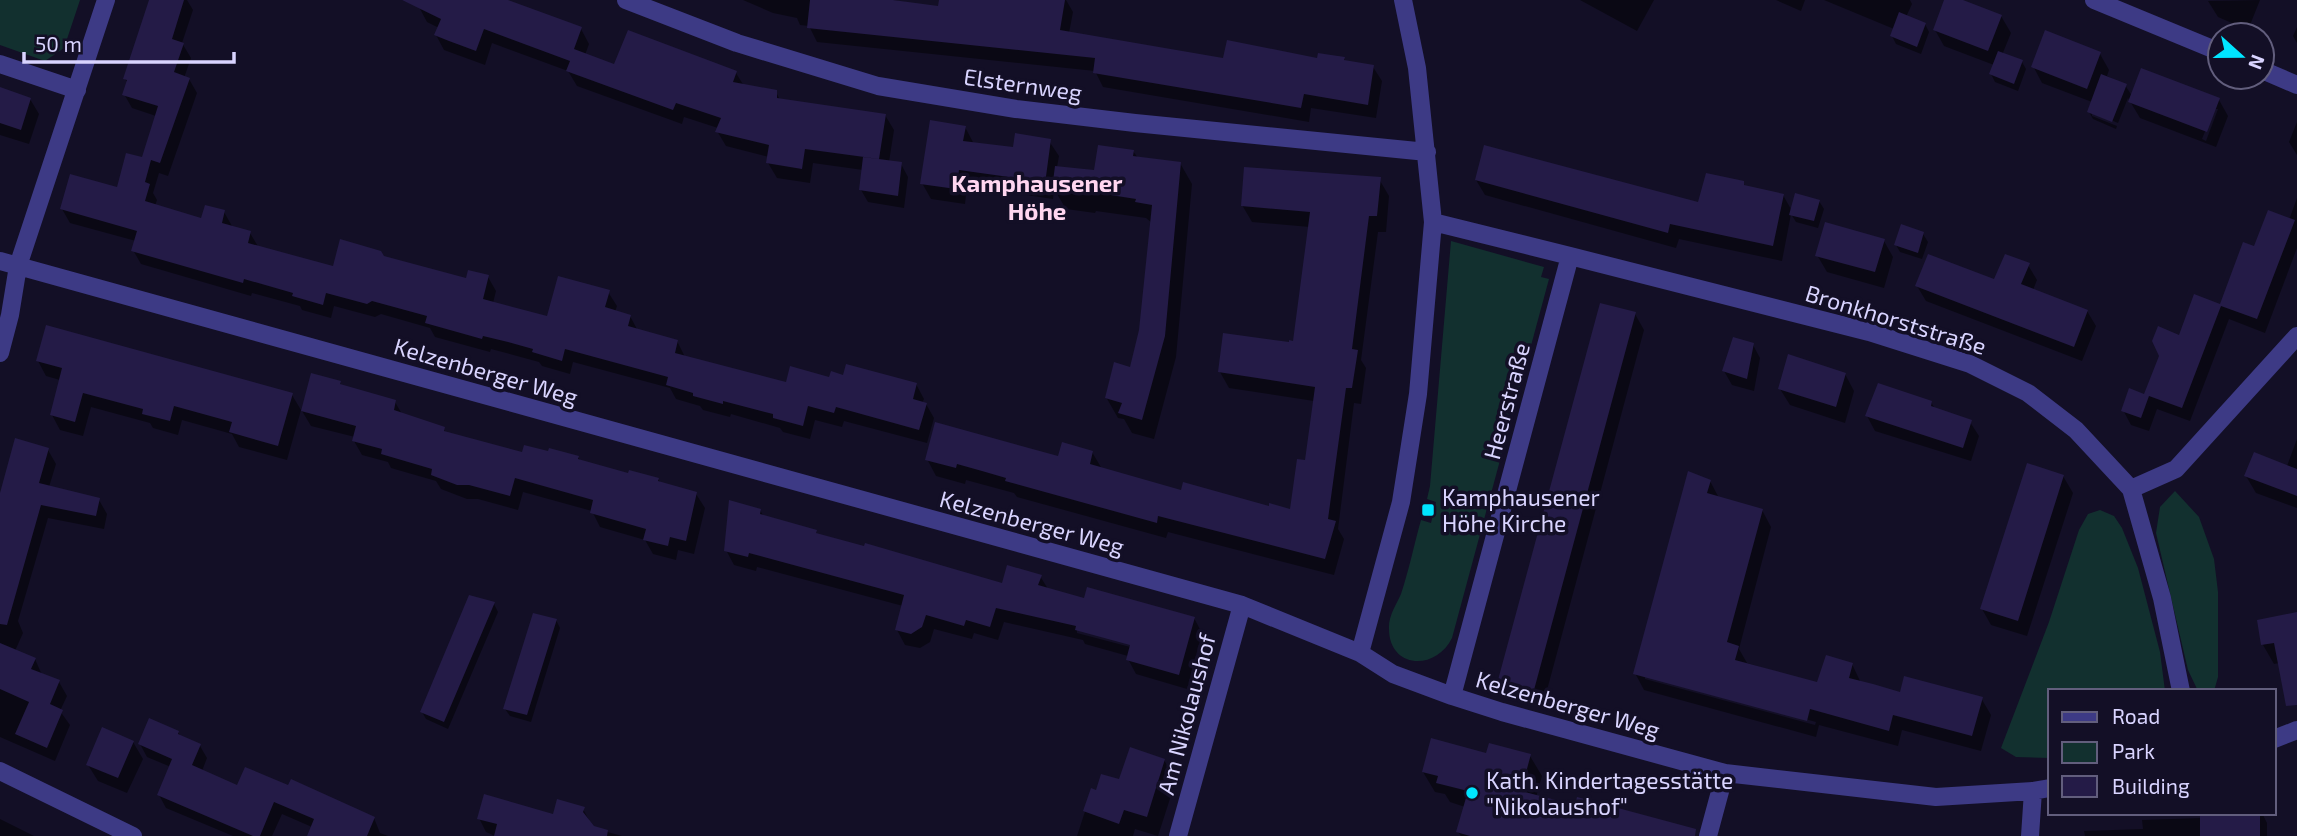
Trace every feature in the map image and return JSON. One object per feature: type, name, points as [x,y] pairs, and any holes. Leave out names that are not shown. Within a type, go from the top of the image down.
[{"type":"street","points":[[0,353],[10,315],[18,265],[106,0]]},
{"type":"street","name":"Elsternweg","points":[[626,0],[737,43],[878,86],[1016,109],[1135,124],[1427,152]]},
{"type":"street","points":[[1360,653],[1401,502],[1418,394],[1433,222],[1417,68],[1403,0]]},
{"type":"street","points":[[2094,0],[2206,46]]},
{"type":"street","points":[[0,64],[77,90]]},
{"type":"street","points":[[2276,76],[2297,85]]},
{"type":"street","points":[[1433,222],[1570,256]]},
{"type":"street","name":"Bronkhorststraße","points":[[1570,256],[1870,332],[1970,364],[2028,393],[2076,430],[2131,489],[2162,598],[2181,689]]},
{"type":"street","name":"Heerstraße","points":[[1452,696],[1570,256]]},
{"type":"street","name":"Kelzenberger Weg","points":[[0,261],[1242,605],[1360,653],[1393,674],[1452,696],[1725,774],[1936,797],[2042,789]]},
{"type":"street","points":[[2131,489],[2176,469],[2297,335]]},
{"type":"street","name":"Am Nikolaushof","points":[[1178,836],[1242,605]]},
{"type":"street","points":[[2276,738],[2297,730]]},
{"type":"street","points":[[0,771],[133,836]]},
{"type":"street","points":[[1708,836],[1725,774]]},
{"type":"street","points":[[2030,836],[2042,789]]},
{"type":"green space","points":[[0,0],[80,0],[64,48],[45,61],[0,45]]},
{"type":"green space","points":[[1451,241],[1544,267],[1541,277],[1549,279],[1452,638],[1435,656],[1414,661],[1396,652],[1391,642],[1389,625],[1404,585],[1421,520],[1431,523],[1436,502],[1427,499]]},
{"type":"green space","points":[[2175,491],[2199,517],[2214,559],[2218,592],[2218,677],[2215,689],[2197,689],[2188,670],[2156,533],[2160,507]]},
{"type":"green space","points":[[2100,510],[2114,516],[2122,528],[2138,568],[2160,652],[2165,689],[2048,689],[2048,758],[2016,757],[2001,748],[2049,622],[2079,530],[2088,514]]},
{"type":"building","points":[[149,0],[184,0],[172,39],[184,43],[174,72],[190,78],[160,163],[151,160],[145,182],[150,184],[145,201],[201,218],[205,205],[225,210],[222,223],[251,231],[248,243],[333,266],[340,239],[381,251],[384,256],[466,278],[468,270],[489,275],[483,299],[547,316],[558,276],[610,290],[605,307],[631,315],[628,326],[678,340],[675,353],[786,382],[790,366],[829,377],[831,371],[843,375],[846,364],[917,383],[913,399],[927,403],[919,430],[836,407],[834,413],[808,406],[803,426],[773,418],[773,414],[693,396],[693,393],[666,385],[668,377],[565,349],[562,361],[508,342],[483,336],[482,339],[425,323],[427,316],[372,301],[367,304],[326,293],[323,305],[244,279],[243,283],[131,251],[137,231],[60,209],[70,174],[117,187],[126,153],[142,157],[158,106],[122,95],[127,80],[123,79]]},
{"type":"building","points":[[402,0],[508,0],[582,27],[574,49],[614,64],[628,30],[737,71],[733,82],[777,90],[777,98],[886,114],[879,159],[805,149],[802,169],[766,163],[769,145],[715,132],[721,118],[676,103],[673,110],[566,71],[570,61],[484,29],[476,51],[434,35],[441,19]]},
{"type":"building","points":[[810,0],[893,0],[938,6],[939,0],[1065,0],[1060,30],[1223,58],[1227,40],[1317,58],[1318,53],[1345,57],[1344,60],[1374,65],[1368,105],[1304,94],[1301,108],[1093,73],[1095,58],[807,28]]},
{"type":"building","points":[[1944,0],[1963,0],[2002,15],[1988,51],[1933,30]]},
{"type":"building","points":[[1899,12],[1926,23],[1917,47],[1890,36]]},
{"type":"building","points":[[2045,30],[2101,52],[2087,89],[2031,67]]},
{"type":"building","points":[[1998,51],[2023,60],[2014,84],[1989,74]]},
{"type":"building","points":[[2141,68],[2220,98],[2207,132],[2128,102]]},
{"type":"building","points":[[2101,74],[2127,84],[2112,122],[2087,112]]},
{"type":"building","points":[[0,87],[31,98],[21,130],[0,123]]},
{"type":"building","points":[[930,120],[966,126],[963,141],[1013,147],[1015,133],[1051,139],[1045,184],[959,170],[956,189],[920,184]]},
{"type":"building","points":[[1098,145],[1134,150],[1133,156],[1181,162],[1165,336],[1142,420],[1118,413],[1122,403],[1105,398],[1114,362],[1130,367],[1139,330],[1152,205],[1135,202],[1136,199],[1052,189],[1055,166],[1094,170]]},
{"type":"building","points":[[1484,145],[1698,202],[1706,173],[1744,181],[1744,185],[1784,194],[1773,246],[1670,224],[1668,233],[1475,180]]},
{"type":"building","points":[[863,157],[902,162],[898,196],[859,190]]},
{"type":"building","points":[[1244,167],[1381,177],[1377,216],[1369,216],[1352,349],[1358,350],[1352,388],[1346,388],[1328,519],[1336,521],[1325,559],[1158,516],[1157,523],[1005,481],[1006,478],[957,464],[956,468],[925,460],[935,422],[1058,456],[1062,442],[1093,451],[1090,464],[1181,490],[1183,482],[1269,506],[1269,503],[1290,509],[1297,459],[1305,460],[1315,387],[1218,372],[1223,333],[1293,341],[1310,212],[1241,206]]},
{"type":"building","points":[[1795,193],[1820,200],[1814,221],[1789,215]]},
{"type":"building","points":[[2268,210],[2295,220],[2257,319],[2221,306],[2182,408],[2149,396],[2141,418],[2121,411],[2129,388],[2144,394],[2159,356],[2152,341],[2158,326],[2179,335],[2194,294],[2220,304],[2243,242],[2254,246]]},
{"type":"building","points":[[1825,222],[1885,239],[1875,272],[1815,256]]},
{"type":"building","points":[[1901,224],[1924,232],[1918,253],[1894,245]]},
{"type":"building","points":[[1928,254],[1994,279],[2005,254],[2030,263],[2021,284],[2088,310],[2074,347],[1915,286]]},
{"type":"building","points":[[1600,303],[1636,312],[1534,690],[1498,680]]},
{"type":"building","points":[[46,325],[293,393],[278,446],[229,432],[232,422],[174,406],[170,421],[142,414],[143,409],[83,393],[75,422],[50,415],[62,368],[36,361]]},
{"type":"building","points":[[1733,337],[1754,343],[1747,379],[1722,371]]},
{"type":"building","points":[[1788,354],[1846,373],[1836,407],[1778,389]]},
{"type":"building","points":[[311,373],[396,400],[394,410],[445,427],[444,431],[522,452],[524,445],[548,451],[549,448],[628,473],[629,470],[659,478],[658,481],[697,492],[686,541],[670,537],[668,546],[643,540],[646,529],[590,513],[593,500],[515,478],[510,496],[469,485],[457,485],[431,475],[432,469],[381,454],[382,449],[352,441],[356,426],[301,411]]},
{"type":"building","points":[[1878,383],[1932,401],[1931,406],[1972,420],[1963,448],[1865,416]]},
{"type":"building","points":[[15,438],[49,448],[39,483],[100,498],[96,516],[41,505],[7,625],[0,624],[0,493]]},
{"type":"building","points":[[2254,452],[2297,469],[2297,496],[2244,476]]},
{"type":"building","points":[[2027,463],[2064,475],[2018,621],[1980,609]]},
{"type":"building","points":[[1688,471],[1711,480],[1707,493],[1763,509],[1727,642],[1739,646],[1735,660],[1817,682],[1826,655],[1853,663],[1849,678],[1900,692],[1904,676],[1983,697],[1972,736],[1893,715],[1889,731],[1810,709],[1807,721],[1633,674]]},
{"type":"building","points":[[729,500],[761,509],[760,514],[817,530],[816,533],[864,546],[865,543],[1002,583],[1007,565],[1042,575],[1038,585],[1084,598],[1087,587],[1195,617],[1179,675],[1126,660],[1130,645],[1075,630],[1076,626],[996,608],[990,627],[966,620],[964,626],[926,615],[922,627],[911,634],[895,630],[904,595],[749,553],[748,557],[724,551]]},
{"type":"building","points":[[469,595],[495,602],[444,722],[420,712]]},
{"type":"building","points":[[2297,612],[2297,705],[2286,706],[2274,643],[2261,645],[2257,620]]},
{"type":"building","points":[[533,613],[557,619],[527,715],[503,709]]},
{"type":"building","points":[[0,643],[36,658],[31,669],[60,680],[50,704],[63,710],[47,748],[15,734],[29,702],[0,689]]},
{"type":"building","points":[[149,718],[201,744],[192,765],[237,785],[245,767],[288,785],[291,779],[375,817],[367,836],[307,836],[314,819],[274,802],[260,836],[253,836],[157,795],[172,759],[138,744]]},
{"type":"building","points":[[102,727],[134,741],[118,778],[86,765]]},
{"type":"building","points":[[1431,738],[1486,753],[1489,743],[1531,754],[1521,791],[1575,805],[1577,797],[1696,829],[1695,836],[1470,836],[1456,832],[1468,791],[1436,783],[1438,776],[1422,772]]},
{"type":"building","points":[[1130,747],[1165,759],[1147,817],[1124,810],[1119,824],[1083,811],[1091,788],[1096,790],[1101,774],[1119,779]]},
{"type":"building","points":[[484,794],[553,814],[557,799],[585,807],[583,812],[594,826],[608,830],[607,836],[494,836],[497,824],[477,819]]},
{"type":"building","points":[[2200,815],[2260,815],[2260,836],[2200,836]]},
{"type":"place","name":"Kamphausener Höhe Kirche","points":[[1428,510]]},
{"type":"place","name":"Kath. Kindertagesstätte \"Nikolaushof\"","points":[[1472,793]]},
{"type":"district","name":"Kamphausener Höhe","points":[[1037,196]]}]
